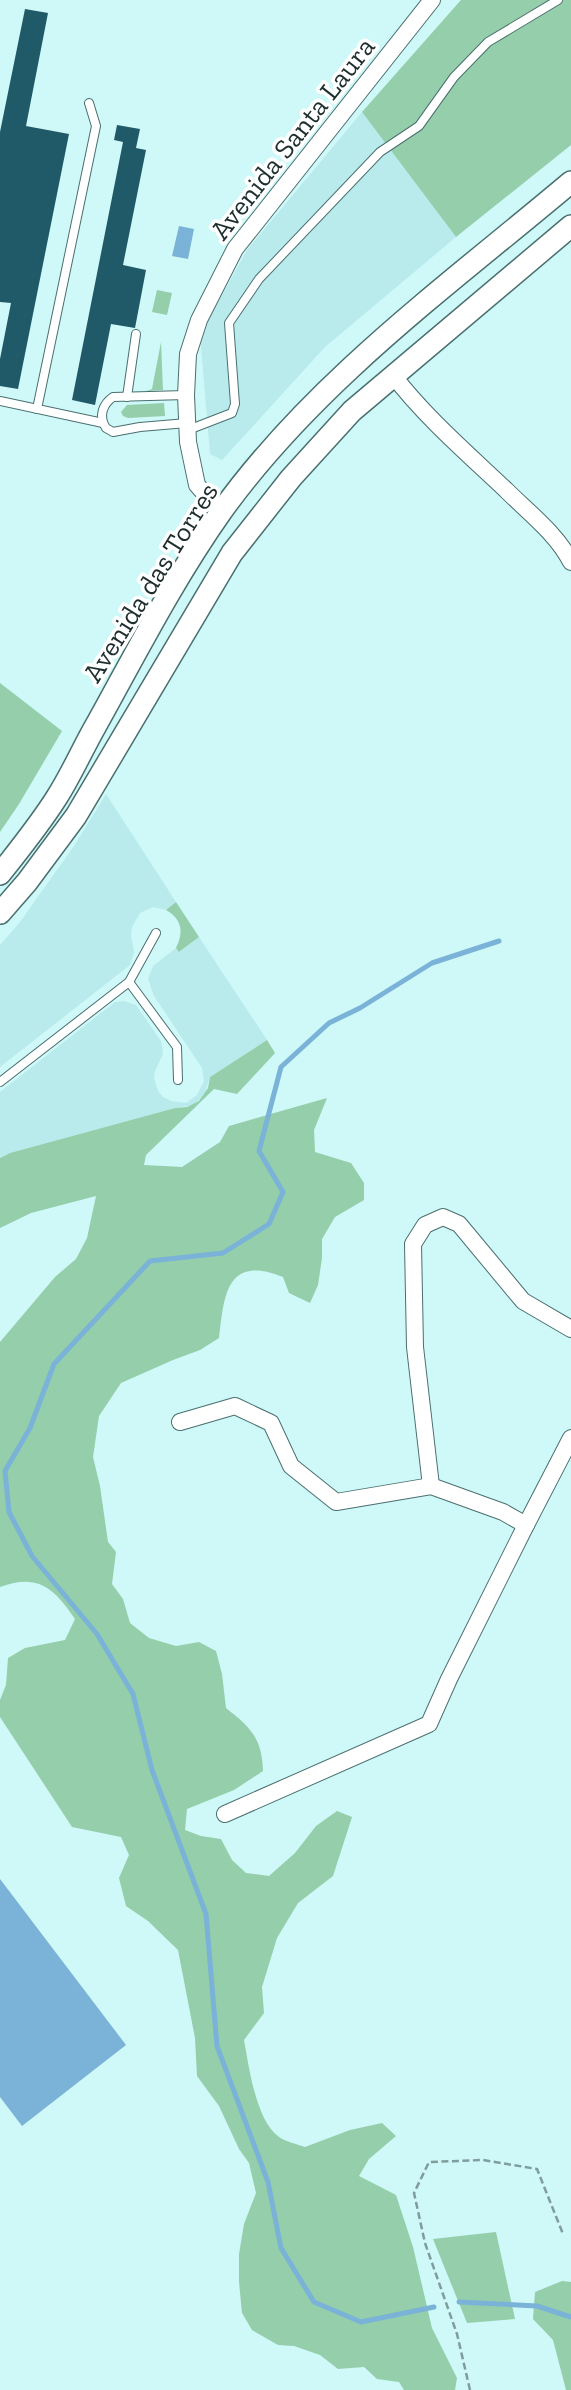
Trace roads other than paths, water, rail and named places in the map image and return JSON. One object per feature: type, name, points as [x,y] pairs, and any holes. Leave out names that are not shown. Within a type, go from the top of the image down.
[{"type":"main road","name":"Avenida das Torres","points":[[0,874],[57,797],[153,622],[221,512],[296,421],[362,357],[571,182]]},
{"type":"main road","name":"Avenida das Torres","points":[[0,913],[27,882],[76,816],[232,553],[291,478],[352,411],[571,226]]},
{"type":"street","name":"Avenida Santa Laura","points":[[221,512],[197,485],[188,427],[188,354],[199,320],[235,249],[425,3]]},
{"type":"street","points":[[393,375],[412,400],[533,516],[566,552],[571,562]]},
{"type":"street","points":[[431,1486],[415,1347],[414,1244],[425,1226],[443,1217],[459,1224],[523,1301],[571,1329]]},
{"type":"street","points":[[180,1422],[235,1406],[271,1423],[291,1466],[336,1503],[431,1486],[503,1513],[526,1525]]},
{"type":"street","points":[[225,1814],[429,1724],[571,1438]]},
{"type":"lane","points":[[0,401],[103,423],[113,432],[139,427],[188,427],[232,414],[235,404],[229,323],[259,279],[380,152],[419,127],[454,78],[488,42],[558,0]]},
{"type":"lane","points":[[37,409],[96,126],[89,103]]},
{"type":"lane","points":[[127,397],[136,334]]},
{"type":"lane","points":[[103,423],[106,404],[113,397],[186,395]]},
{"type":"lane","points":[[0,1082],[129,982],[156,933]]},
{"type":"lane","points":[[129,982],[177,1047],[178,1080]]},
{"type":"waterway","points":[[434,2307],[361,2322],[314,2302],[281,2248],[268,2182],[217,2046],[206,1914],[152,1770],[133,1694],[97,1634],[32,1556],[9,1512],[5,1471],[30,1428],[54,1364],[150,1261],[223,1253],[269,1224],[283,1192],[259,1151],[281,1067],[329,1023],[360,1008],[432,963],[499,941]]},
{"type":"waterway","points":[[459,2302],[537,2306],[571,2317]]}]
